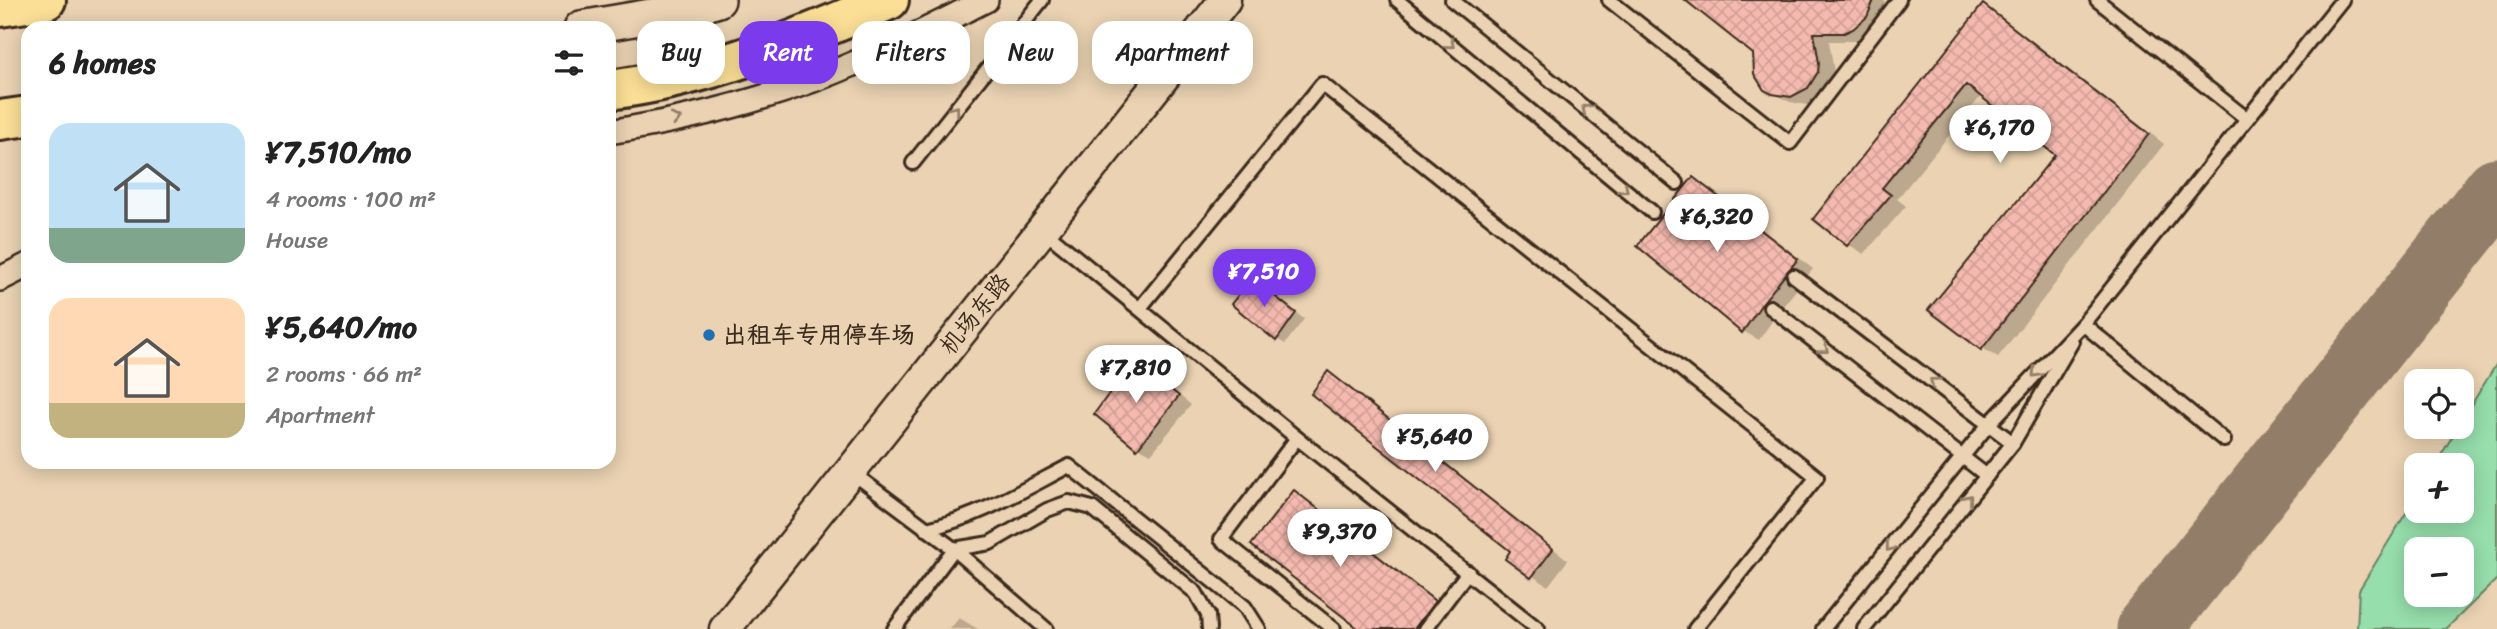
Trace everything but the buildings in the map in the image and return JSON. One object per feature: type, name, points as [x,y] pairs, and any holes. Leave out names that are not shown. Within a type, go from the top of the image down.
[{"type":"highway","points":[[0,7],[46,0]]},
{"type":"highway","points":[[616,89],[705,70],[804,37],[889,0]]},
{"type":"highway","points":[[0,120],[21,118]]},
{"type":"main road","points":[[616,22],[686,10],[718,0]]},
{"type":"main road","points":[[0,140],[21,124]]},
{"type":"street","points":[[616,131],[721,109],[816,79],[911,38],[986,0]]},
{"type":"street","name":"机场东路","points":[[725,629],[1225,0]]},
{"type":"street","points":[[0,279],[21,268]]},
{"type":"lane","points":[[913,163],[1042,0]]},
{"type":"lane","points":[[1397,0],[1652,212]]},
{"type":"lane","points":[[1451,0],[1677,183]]},
{"type":"lane","points":[[1609,0],[1790,143],[1899,0]]},
{"type":"lane","points":[[2096,0],[2247,119]]},
{"type":"lane","points":[[1823,629],[1989,424],[2083,324],[2342,0]]},
{"type":"lane","points":[[1140,308],[1322,85],[1817,477],[1695,629]]},
{"type":"lane","points":[[1042,229],[1297,438],[1538,629]]},
{"type":"lane","points":[[1794,276],[2013,443]]},
{"type":"lane","points":[[1770,307],[1987,476]]},
{"type":"lane","points":[[2083,324],[2224,440]]},
{"type":"lane","points":[[1864,629],[2013,443],[2083,324]]},
{"type":"lane","points":[[1297,438],[1221,539],[1334,629]]},
{"type":"lane","points":[[926,529],[977,513],[1069,466],[1245,607],[1259,629]]},
{"type":"lane","points":[[850,471],[954,549],[1046,629]]},
{"type":"lane","points":[[894,629],[954,549],[990,543],[1047,510],[1069,502],[1092,508],[1196,593],[1208,615],[1209,629]]},
{"type":"lane","points":[[1425,629],[1468,572]]},
{"type":"green space","points":[[2497,363],[2497,579],[2474,602],[2474,537],[2404,537],[2404,607],[2468,607],[2446,629],[2357,629],[2359,590],[2404,516],[2404,523],[2474,523],[2474,453],[2442,453],[2451,439],[2474,439],[2474,400]]},
{"type":"taxiway","points":[[2149,629],[2497,190]]},
{"type":"place","name":"出租车专用停车场","points":[[709,335]]}]
